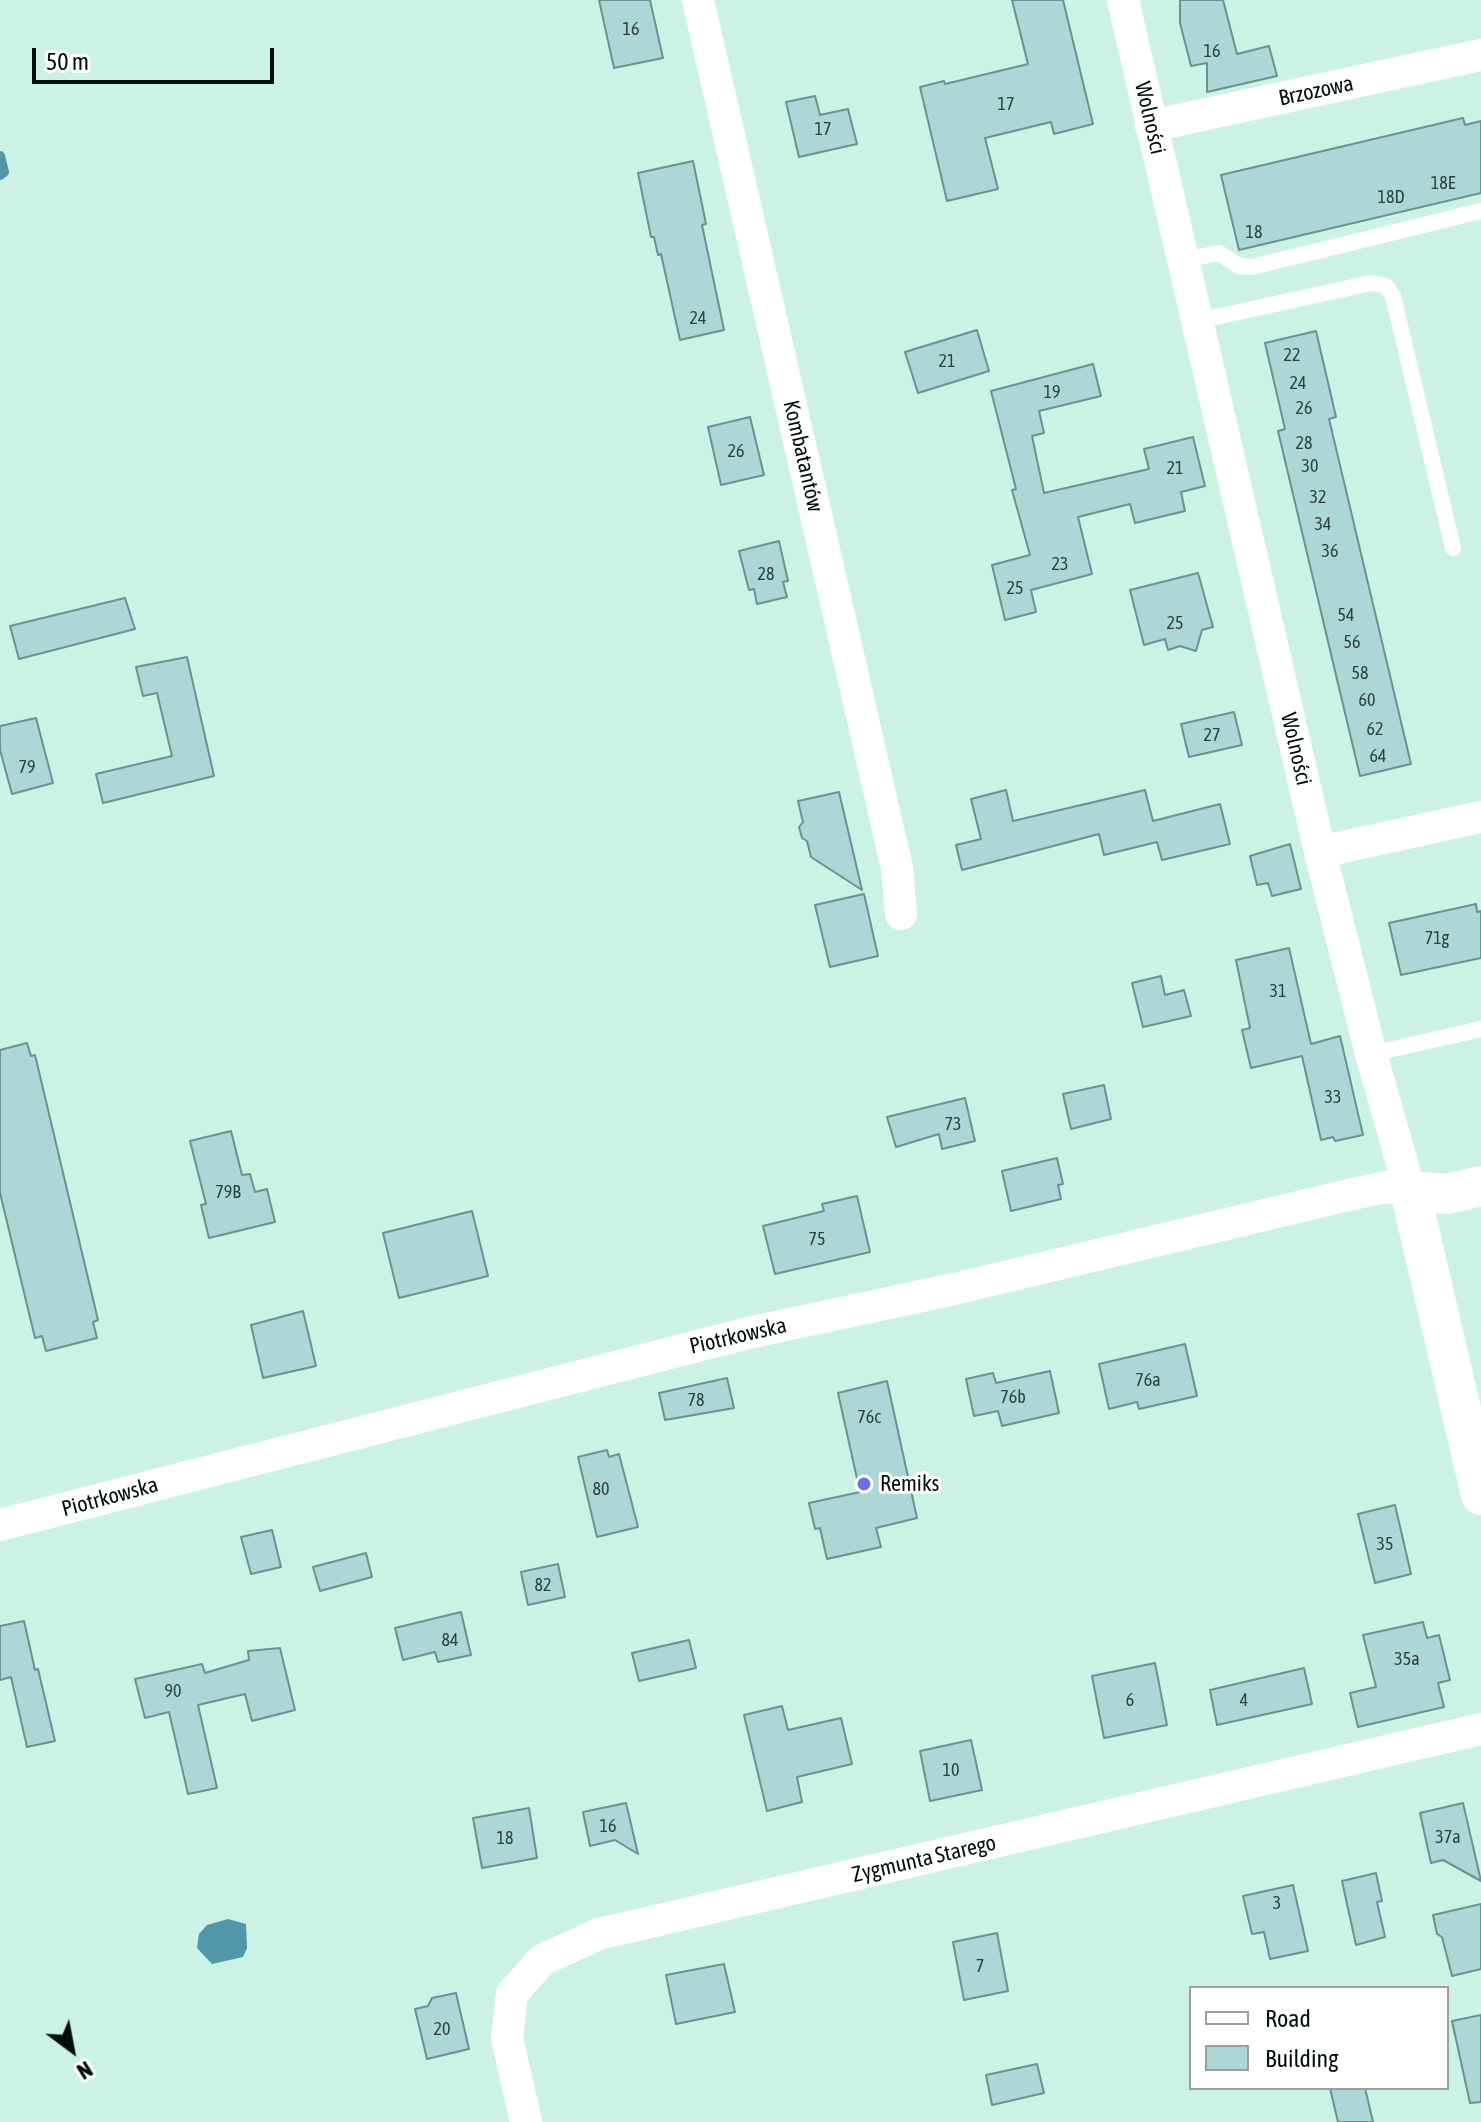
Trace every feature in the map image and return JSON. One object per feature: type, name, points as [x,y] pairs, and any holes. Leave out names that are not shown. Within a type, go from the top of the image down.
[{"type":"street","name":"Kombatantów","points":[[698,0],[897,868],[901,914]]},
{"type":"street","name":"Wolności","points":[[1123,0],[1320,852],[1371,1054],[1410,1191],[1481,1495]]},
{"type":"street","name":"Brzozowa","points":[[1151,126],[1481,55]]},
{"type":"street","points":[[1320,852],[1481,817]]},
{"type":"street","name":"Piotrkowska","points":[[0,1525],[748,1333],[950,1290],[1357,1193],[1387,1187],[1447,1194],[1481,1186]]},
{"type":"street","name":"Zygmunta Starego","points":[[526,2122],[507,2038],[512,1994],[542,1960],[599,1934],[1481,1729]]},
{"type":"lane","points":[[1184,260],[1219,253],[1239,266],[1252,267],[1481,211]]},
{"type":"lane","points":[[1198,321],[1371,283],[1386,286],[1393,296],[1453,548]]},
{"type":"lane","points":[[1371,1054],[1481,1029]]},
{"type":"water","points":[[228,1919],[246,1924],[247,1948],[243,1957],[212,1964],[197,1948],[199,1934],[207,1925]]},
{"type":"building","points":[[599,0],[650,0],[663,58],[614,68]]},
{"type":"building","points":[[1012,0],[1063,0],[1093,124],[1054,134],[1051,122],[985,138],[998,189],[947,201],[920,87],[1028,64]]},
{"type":"building","points":[[1180,0],[1223,0],[1237,54],[1269,46],[1277,76],[1207,92],[1207,63],[1191,66],[1180,23]]},
{"type":"building","points":[[815,96],[820,115],[848,109],[857,144],[799,157],[786,102]]},
{"type":"building","points":[[1463,118],[1465,125],[1481,121],[1481,193],[1239,250],[1221,175]]},
{"type":"building","points":[[693,161],[706,224],[702,225],[724,330],[680,340],[661,254],[658,255],[654,237],[651,237],[638,173]]},
{"type":"building","points":[[977,330],[989,371],[918,393],[905,352]]},
{"type":"building","points":[[1316,331],[1336,417],[1329,419],[1411,764],[1360,776],[1278,431],[1285,429],[1265,343]]},
{"type":"building","points":[[1093,364],[1101,396],[1039,411],[1044,433],[1032,436],[1044,493],[1149,469],[1144,449],[1193,437],[1205,486],[1181,492],[1185,511],[1135,523],[1130,504],[1078,517],[1092,574],[1031,590],[1036,612],[1005,620],[992,565],[1030,555],[1012,490],[1016,489],[991,391]]},
{"type":"building","points":[[750,417],[764,475],[721,485],[708,427]]},
{"type":"building","points":[[779,541],[788,581],[783,582],[787,597],[757,604],[754,589],[749,590],[739,551]]},
{"type":"building","points":[[1198,573],[1213,627],[1202,630],[1196,651],[1180,646],[1168,650],[1165,639],[1144,645],[1130,590]]},
{"type":"building","points":[[125,598],[135,629],[19,659],[10,626]]},
{"type":"building","points":[[187,657],[214,776],[103,803],[96,774],[172,756],[157,693],[143,696],[136,667]]},
{"type":"building","points":[[1234,712],[1242,745],[1189,757],[1181,724]]},
{"type":"building","points":[[36,718],[53,783],[12,794],[0,750],[0,726]]},
{"type":"building","points":[[1006,790],[1013,821],[1145,790],[1153,821],[1220,804],[1230,844],[1162,860],[1157,842],[1104,855],[1099,834],[962,870],[956,845],[981,839],[971,799]]},
{"type":"building","points":[[839,792],[862,890],[811,857],[799,827],[803,822],[798,801]]},
{"type":"building","points":[[1290,844],[1301,889],[1272,896],[1268,883],[1257,885],[1250,856]]},
{"type":"building","points":[[864,894],[878,956],[830,967],[815,905]]},
{"type":"building","points":[[1476,904],[1477,912],[1481,911],[1481,958],[1401,975],[1389,923]]},
{"type":"building","points":[[1289,948],[1311,1044],[1340,1036],[1363,1135],[1335,1141],[1333,1137],[1321,1140],[1302,1056],[1251,1068],[1242,1030],[1250,1028],[1236,960]]},
{"type":"building","points":[[1161,976],[1165,995],[1184,990],[1191,1016],[1143,1027],[1132,983]]},
{"type":"building","points":[[27,1043],[31,1056],[35,1055],[98,1320],[93,1322],[97,1338],[46,1351],[42,1336],[35,1338],[0,1193],[0,1050]]},
{"type":"building","points":[[1104,1085],[1111,1119],[1071,1129],[1063,1094]]},
{"type":"building","points":[[965,1098],[975,1141],[942,1149],[939,1134],[896,1147],[887,1117]]},
{"type":"building","points":[[231,1131],[242,1175],[250,1174],[255,1192],[267,1189],[275,1222],[209,1238],[201,1205],[206,1204],[190,1141]]},
{"type":"building","points":[[1057,1158],[1063,1184],[1058,1185],[1061,1199],[1011,1211],[1002,1171]]},
{"type":"building","points":[[857,1196],[870,1252],[775,1274],[763,1226],[824,1211],[822,1204]]},
{"type":"building","points":[[472,1211],[488,1276],[399,1298],[383,1233]]},
{"type":"building","points":[[303,1311],[316,1366],[263,1378],[251,1325]]},
{"type":"building","points":[[1185,1344],[1197,1396],[1139,1409],[1137,1402],[1109,1409],[1099,1364]]},
{"type":"building","points":[[1050,1371],[1059,1413],[1002,1426],[998,1411],[974,1416],[966,1379],[993,1373],[996,1383]]},
{"type":"building","points":[[727,1378],[734,1408],[665,1420],[659,1393]]},
{"type":"building","points":[[887,1381],[917,1518],[876,1528],[881,1547],[827,1559],[820,1528],[815,1529],[809,1503],[860,1492],[838,1393]]},
{"type":"building","points":[[607,1450],[609,1457],[619,1454],[638,1527],[597,1537],[578,1457]]},
{"type":"building","points":[[1395,1505],[1411,1574],[1375,1583],[1358,1514]]},
{"type":"building","points":[[272,1530],[281,1567],[251,1574],[241,1537]]},
{"type":"building","points":[[366,1553],[372,1577],[320,1591],[313,1567]]},
{"type":"building","points":[[558,1564],[565,1597],[528,1605],[521,1572]]},
{"type":"building","points":[[461,1612],[471,1655],[438,1662],[435,1652],[403,1660],[395,1628]]},
{"type":"building","points":[[24,1621],[55,1741],[27,1747],[11,1677],[0,1680],[0,1626]]},
{"type":"building","points":[[1423,1622],[1427,1638],[1439,1635],[1450,1680],[1438,1683],[1444,1707],[1358,1727],[1350,1693],[1376,1687],[1363,1635]]},
{"type":"building","points":[[689,1640],[696,1668],[639,1681],[632,1653]]},
{"type":"building","points":[[280,1648],[295,1710],[252,1721],[245,1694],[198,1705],[217,1788],[188,1794],[169,1712],[145,1718],[135,1679],[202,1664],[205,1673],[249,1660],[248,1651]]},
{"type":"building","points":[[1155,1663],[1167,1725],[1104,1738],[1092,1676]]},
{"type":"building","points":[[1304,1668],[1312,1704],[1217,1725],[1210,1690]]},
{"type":"building","points":[[782,1706],[788,1730],[841,1718],[852,1764],[797,1777],[802,1802],[767,1811],[744,1715]]},
{"type":"building","points":[[971,1740],[982,1790],[930,1801],[920,1751]]},
{"type":"building","points":[[626,1803],[638,1854],[615,1840],[590,1846],[583,1812]]},
{"type":"building","points":[[1463,1803],[1481,1881],[1443,1860],[1431,1863],[1420,1813]]},
{"type":"building","points":[[529,1808],[537,1858],[482,1868],[473,1818]]},
{"type":"building","points":[[1376,1873],[1382,1901],[1377,1902],[1385,1937],[1356,1945],[1342,1881]]},
{"type":"building","points":[[1293,1885],[1308,1951],[1270,1959],[1264,1932],[1252,1934],[1243,1896]]},
{"type":"building","points":[[1481,1904],[1481,1969],[1452,1976],[1433,1915]]},
{"type":"building","points":[[997,1933],[1008,1991],[964,2000],[953,1942]]},
{"type":"building","points":[[724,1964],[735,2012],[676,2024],[666,1975]]},
{"type":"building","points":[[456,1993],[469,2049],[427,2059],[415,2009],[428,2006],[432,1998]]},
{"type":"building","points":[[1481,2015],[1481,2102],[1470,2103],[1452,2021]]},
{"type":"building","points":[[1037,2064],[1044,2093],[992,2105],[986,2075]]},
{"type":"building","points":[[1330,2090],[1365,2090],[1373,2122],[1338,2122]]},
{"type":"waterway","points":[[0,156],[4,172],[0,175]]},
{"type":"place","name":"Remiks","points":[[864,1484]]}]
